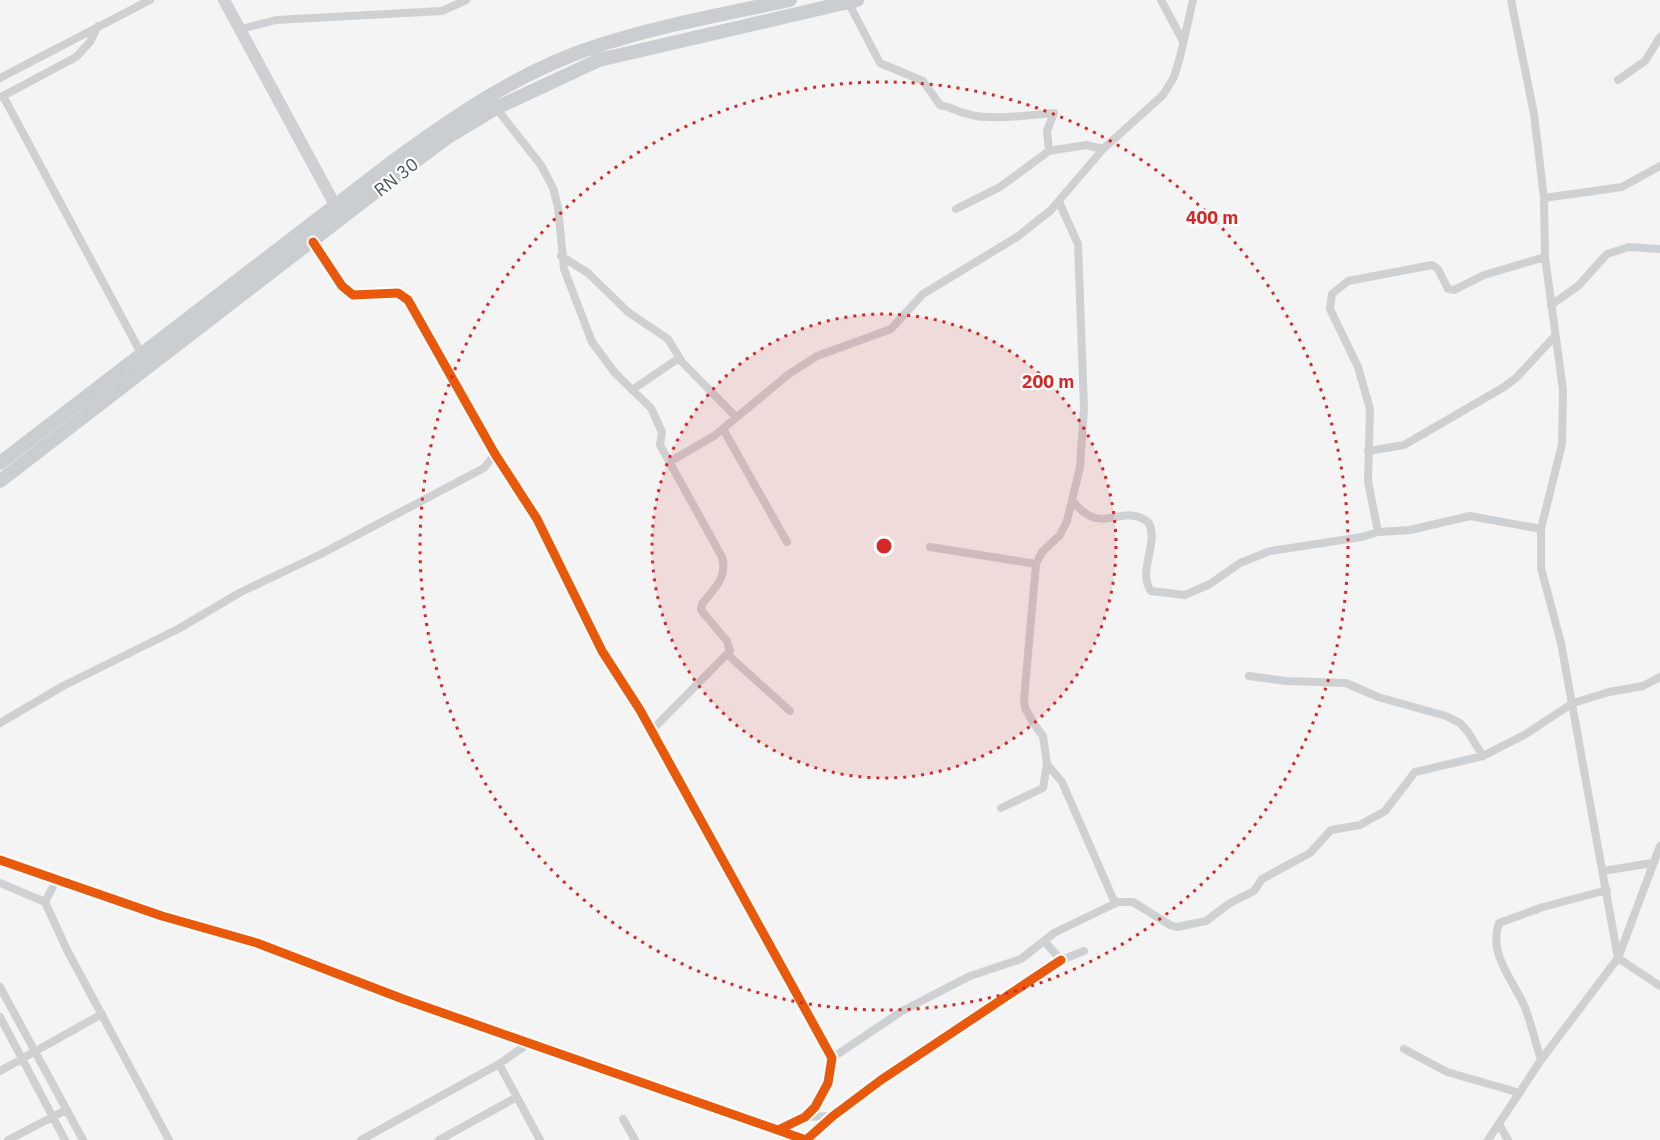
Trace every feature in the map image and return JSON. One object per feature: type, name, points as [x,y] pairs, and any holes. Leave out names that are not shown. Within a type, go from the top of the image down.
[{"type":"main road","name":"RN 30","points":[[0,463],[141,353],[440,127],[536,71],[594,47],[790,0]]},
{"type":"main road","name":"RN 30","points":[[0,481],[148,364],[313,242],[448,137],[496,108],[599,60],[853,1]]},
{"type":"street","points":[[224,0],[335,205]]},
{"type":"street","points":[[241,30],[276,20],[442,11],[466,0]]},
{"type":"street","points":[[1161,0],[1183,41]]},
{"type":"street","points":[[671,461],[723,429],[789,374],[817,356],[891,329],[923,294],[1017,237],[1059,202],[1103,149],[1163,96],[1174,77],[1193,0]]},
{"type":"street","points":[[1511,0],[1534,114],[1544,198],[1545,257],[1563,390],[1562,444],[1541,528],[1541,568],[1561,643],[1618,958],[1660,986]]},
{"type":"street","points":[[0,78],[150,1]]},
{"type":"street","points":[[853,1],[880,63],[923,81],[940,105],[952,107],[969,115],[1025,116],[1054,113],[1047,131],[1049,151]]},
{"type":"street","points":[[98,26],[90,42],[76,57],[1,97],[141,353]]},
{"type":"street","points":[[1618,80],[1645,61],[1660,37]]},
{"type":"street","points":[[496,108],[541,165],[553,188],[558,207],[561,256],[570,288],[592,342],[615,374],[653,411],[662,432],[660,445],[671,461],[670,466],[722,556],[724,574],[702,604],[701,610],[727,641],[730,647],[728,655],[651,731]]},
{"type":"street","points":[[956,209],[1000,187],[1049,151],[1086,145],[1103,149]]},
{"type":"street","points":[[1544,198],[1622,187],[1660,166]]},
{"type":"street","points":[[1001,808],[1042,788],[1047,764],[1044,736],[1025,708],[1024,699],[1036,564],[1042,552],[1064,529],[1080,467],[1084,408],[1081,267],[1074,232],[1059,202]]},
{"type":"street","points":[[313,242],[342,286],[353,295],[398,293],[408,300],[495,454],[537,519],[602,651],[651,731],[832,1058],[832,1065],[821,1099],[805,1117],[778,1130]]},
{"type":"street","points":[[1551,305],[1578,286],[1607,254],[1629,248],[1660,249]]},
{"type":"street","points":[[561,256],[588,273],[628,312],[663,335],[679,358],[736,417]]},
{"type":"street","points":[[1378,532],[1368,481],[1371,419],[1368,400],[1348,342],[1329,305],[1332,294],[1339,285],[1362,277],[1432,266],[1438,269],[1448,289],[1454,290],[1484,275],[1545,257]]},
{"type":"street","points":[[1368,451],[1404,445],[1504,387],[1516,378],[1556,336]]},
{"type":"street","points":[[632,390],[679,358]]},
{"type":"street","points":[[723,429],[787,542]]},
{"type":"street","points":[[0,723],[241,592],[321,554],[484,468],[495,454]]},
{"type":"street","points":[[1072,500],[1081,511],[1095,519],[1136,516],[1149,523],[1152,532],[1147,585],[1151,591],[1176,596],[1185,595],[1210,584],[1255,556],[1378,532],[1410,530],[1470,516],[1541,528]]},
{"type":"street","points":[[930,547],[1036,564]]},
{"type":"street","points":[[728,655],[790,711]]},
{"type":"street","points":[[1249,676],[1294,682],[1346,683],[1378,697],[1446,716],[1460,723],[1483,756]]},
{"type":"street","points":[[832,1058],[902,1011],[970,976],[1021,959],[1044,940],[1115,903],[1133,902],[1177,927],[1206,921],[1230,903],[1254,891],[1262,879],[1310,854],[1331,830],[1360,825],[1385,811],[1415,772],[1483,756],[1526,734],[1573,704],[1609,692],[1643,686],[1660,677]]},
{"type":"street","points":[[1047,764],[1062,782],[1115,903]]},
{"type":"street","points":[[1488,1140],[1541,1060],[1618,958],[1660,846]]},
{"type":"street","points":[[0,860],[162,916],[257,943],[529,1043],[806,1140],[833,1116],[881,1080],[1061,960],[1084,951]]},
{"type":"street","points":[[1603,871],[1652,863]]},
{"type":"street","points":[[45,902],[57,879]]},
{"type":"street","points":[[0,883],[45,902],[169,1140]]},
{"type":"street","points":[[1541,1060],[1526,1010],[1499,957],[1496,944],[1499,923],[1543,907],[1607,890]]},
{"type":"street","points":[[1044,940],[1061,960]]},
{"type":"street","points":[[0,987],[83,1140]]},
{"type":"street","points":[[0,1071],[36,1053],[102,1014]]},
{"type":"street","points":[[0,1017],[65,1140]]},
{"type":"street","points":[[361,1140],[499,1064],[529,1043]]},
{"type":"street","points":[[1404,1049],[1447,1072],[1488,1086],[1520,1093]]},
{"type":"street","points":[[499,1064],[540,1140]]},
{"type":"street","points":[[439,1140],[517,1097]]},
{"type":"street","points":[[8,1140],[66,1110]]},
{"type":"street","points":[[805,1117],[833,1116]]},
{"type":"street","points":[[623,1119],[635,1140]]},
{"type":"street","points":[[1499,1124],[1508,1140]]},
{"type":"cycle path","points":[[313,242],[342,286],[353,295],[398,293],[408,300],[495,454],[537,519],[602,651],[640,710],[832,1058],[828,1083],[815,1107],[805,1117],[778,1130]]},
{"type":"cycle path","points":[[0,860],[162,916],[257,943],[403,999],[806,1140],[833,1116],[881,1080],[1061,960]]}]
